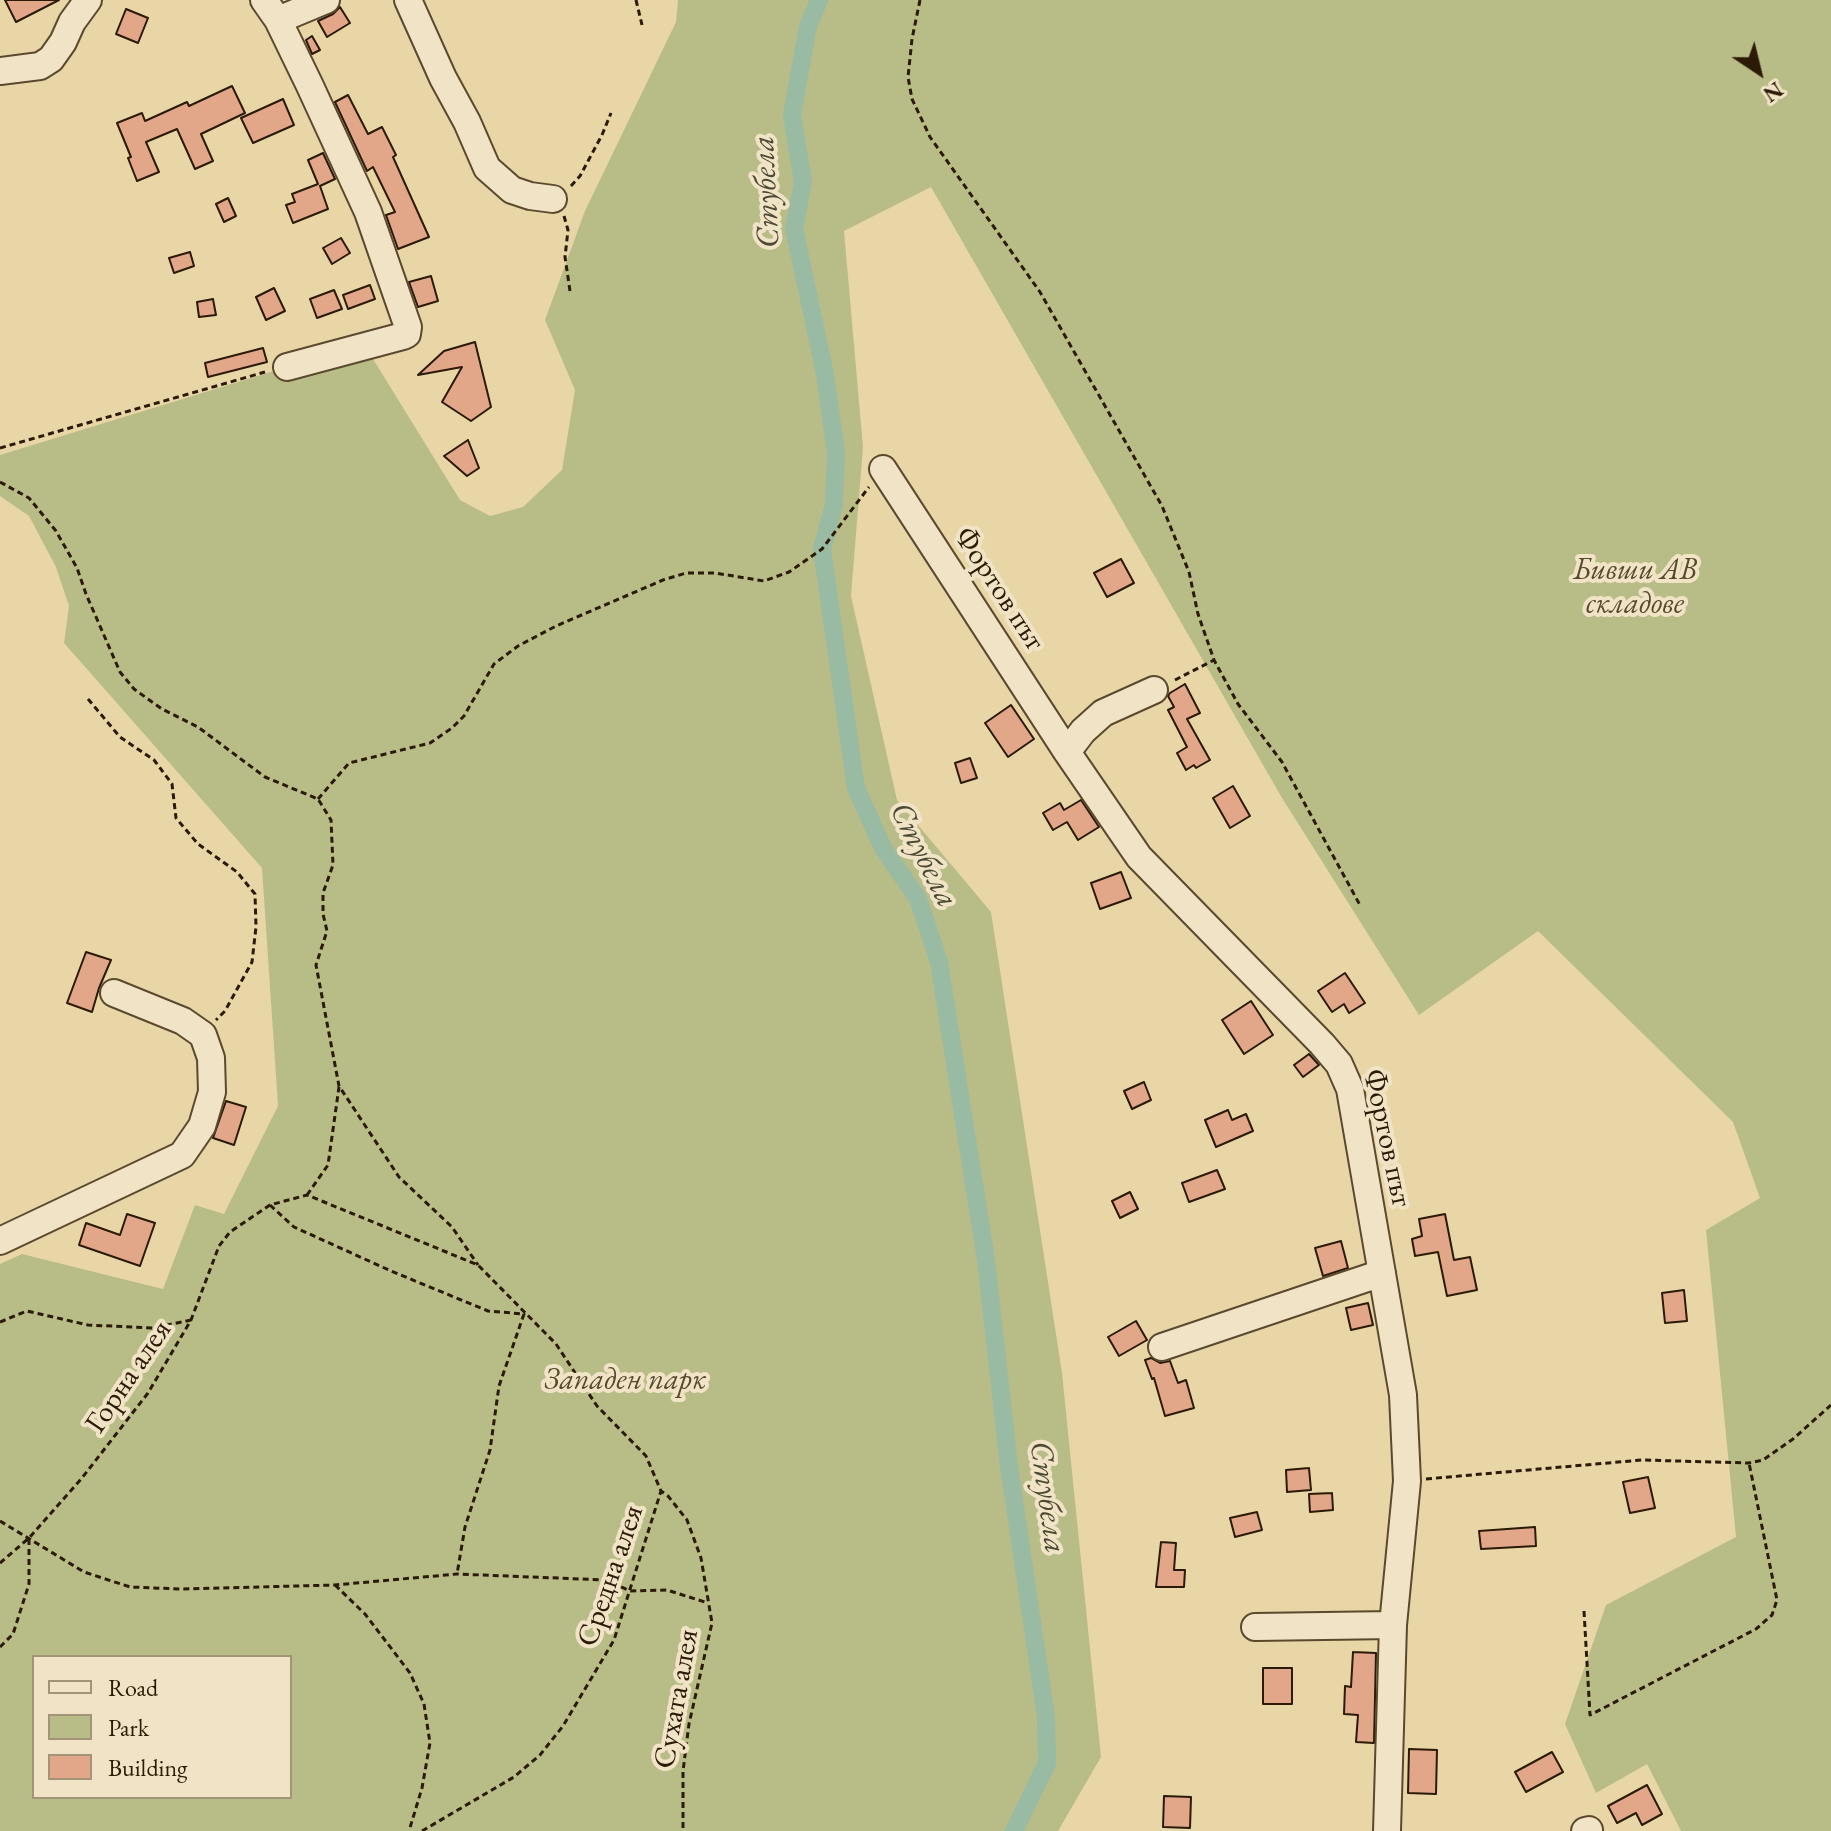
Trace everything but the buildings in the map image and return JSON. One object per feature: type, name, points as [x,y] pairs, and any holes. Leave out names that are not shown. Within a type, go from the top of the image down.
[{"type":"street","points":[[0,71],[40,66],[51,59],[88,0]]},
{"type":"street","points":[[287,367],[403,336],[407,334],[408,327],[368,212],[271,10],[326,0]]},
{"type":"street","points":[[408,0],[487,168],[512,190],[553,199]]},
{"type":"street","name":"Фортов път","points":[[883,469],[1139,857],[1339,1064],[1350,1089],[1403,1395],[1407,1481],[1393,1625],[1387,1831]]},
{"type":"street","points":[[1067,752],[1083,731],[1103,713],[1154,690]]},
{"type":"street","points":[[0,1241],[182,1155],[202,1126],[212,1092],[211,1058],[203,1035],[183,1021],[114,993]]},
{"type":"street","points":[[1162,1347],[1382,1273]]},
{"type":"street","points":[[1255,1627],[1393,1625]]},
{"type":"path","points":[[636,0],[642,25]]},
{"type":"path","points":[[920,0],[908,77],[912,99],[930,137],[1040,292],[1162,506],[1189,572],[1198,614],[1214,660],[1238,704],[1282,762],[1361,907]]},
{"type":"path","points":[[570,291],[565,257],[568,230],[563,211],[553,199],[580,176],[611,113]]},
{"type":"path","points":[[0,448],[287,367]]},
{"type":"path","points":[[318,799],[349,763],[430,743],[452,728],[464,716],[494,664],[518,646],[556,626],[686,573],[715,573],[764,581],[789,572],[822,549],[883,469]]},
{"type":"path","points":[[0,482],[29,498],[56,531],[77,568],[120,672],[134,689],[162,709],[198,727],[265,777],[318,799],[331,820],[333,865],[323,893],[327,931],[316,965],[339,1086],[328,1165],[307,1195],[478,1265]]},
{"type":"path","points":[[1154,690],[1214,660]]},
{"type":"path","points":[[88,699],[120,737],[154,760],[172,784],[176,818],[198,844],[237,872],[255,894],[256,927],[252,962],[225,1011],[203,1035]]},
{"type":"path","points":[[339,1086],[399,1177],[452,1227],[478,1265]]},
{"type":"path","name":"Горна алея","points":[[0,1563],[29,1538],[116,1436],[148,1393],[191,1320],[219,1246],[230,1232],[270,1205],[307,1195]]},
{"type":"path","points":[[270,1205],[294,1227],[391,1271],[488,1311],[524,1314],[499,1386],[490,1450],[465,1527],[457,1574]]},
{"type":"path","name":"Сухата алея","points":[[478,1265],[556,1344],[597,1406],[646,1456],[661,1491],[687,1520],[701,1558],[712,1623],[689,1724],[683,1771],[683,1831]]},
{"type":"path","points":[[0,1322],[27,1311],[88,1325],[153,1328],[191,1320]]},
{"type":"path","points":[[1407,1481],[1642,1460],[1749,1463],[1763,1460],[1793,1439],[1831,1405]]},
{"type":"path","points":[[1584,1611],[1590,1715],[1756,1629],[1772,1615],[1777,1600],[1749,1463]]},
{"type":"path","name":"Средна алея","points":[[422,1831],[498,1788],[540,1755],[563,1726],[607,1654],[621,1624],[646,1531],[661,1491]]},
{"type":"path","points":[[0,1521],[84,1572],[130,1587],[182,1589],[335,1585],[457,1574],[606,1580],[630,1591],[667,1590],[708,1603]]},
{"type":"path","points":[[0,1647],[13,1634],[29,1584],[29,1538]]},
{"type":"path","points":[[335,1585],[365,1614],[410,1673],[424,1704],[430,1743],[422,1788],[409,1831]]},
{"type":"green space","name":"Западен парк","points":[[678,0],[1831,0],[1831,1831],[1681,1831],[1647,1764],[1596,1793],[1565,1724],[1606,1605],[1736,1537],[1706,1230],[1760,1198],[1733,1122],[1538,931],[1419,1015],[1282,798],[931,187],[844,231],[863,447],[851,596],[897,800],[991,912],[1062,1373],[1101,1757],[1058,1831],[0,1831],[0,1264],[22,1254],[163,1289],[195,1205],[224,1214],[278,1106],[262,868],[64,643],[69,606],[56,567],[29,516],[0,496],[0,455],[365,346],[460,500],[490,516],[523,507],[562,470],[575,390],[545,320],[585,211],[676,22]]},
{"type":"waterway","name":"Стубела","points":[[819,0],[808,26],[792,115],[803,182],[794,228],[825,374],[836,453],[834,504],[822,549],[856,788],[883,848],[918,899],[939,962],[986,1260],[1009,1466],[1046,1717],[1047,1763],[1014,1831]]},
{"type":"park label","name":"Бивши АВ складове","points":[[1635,588]]}]
